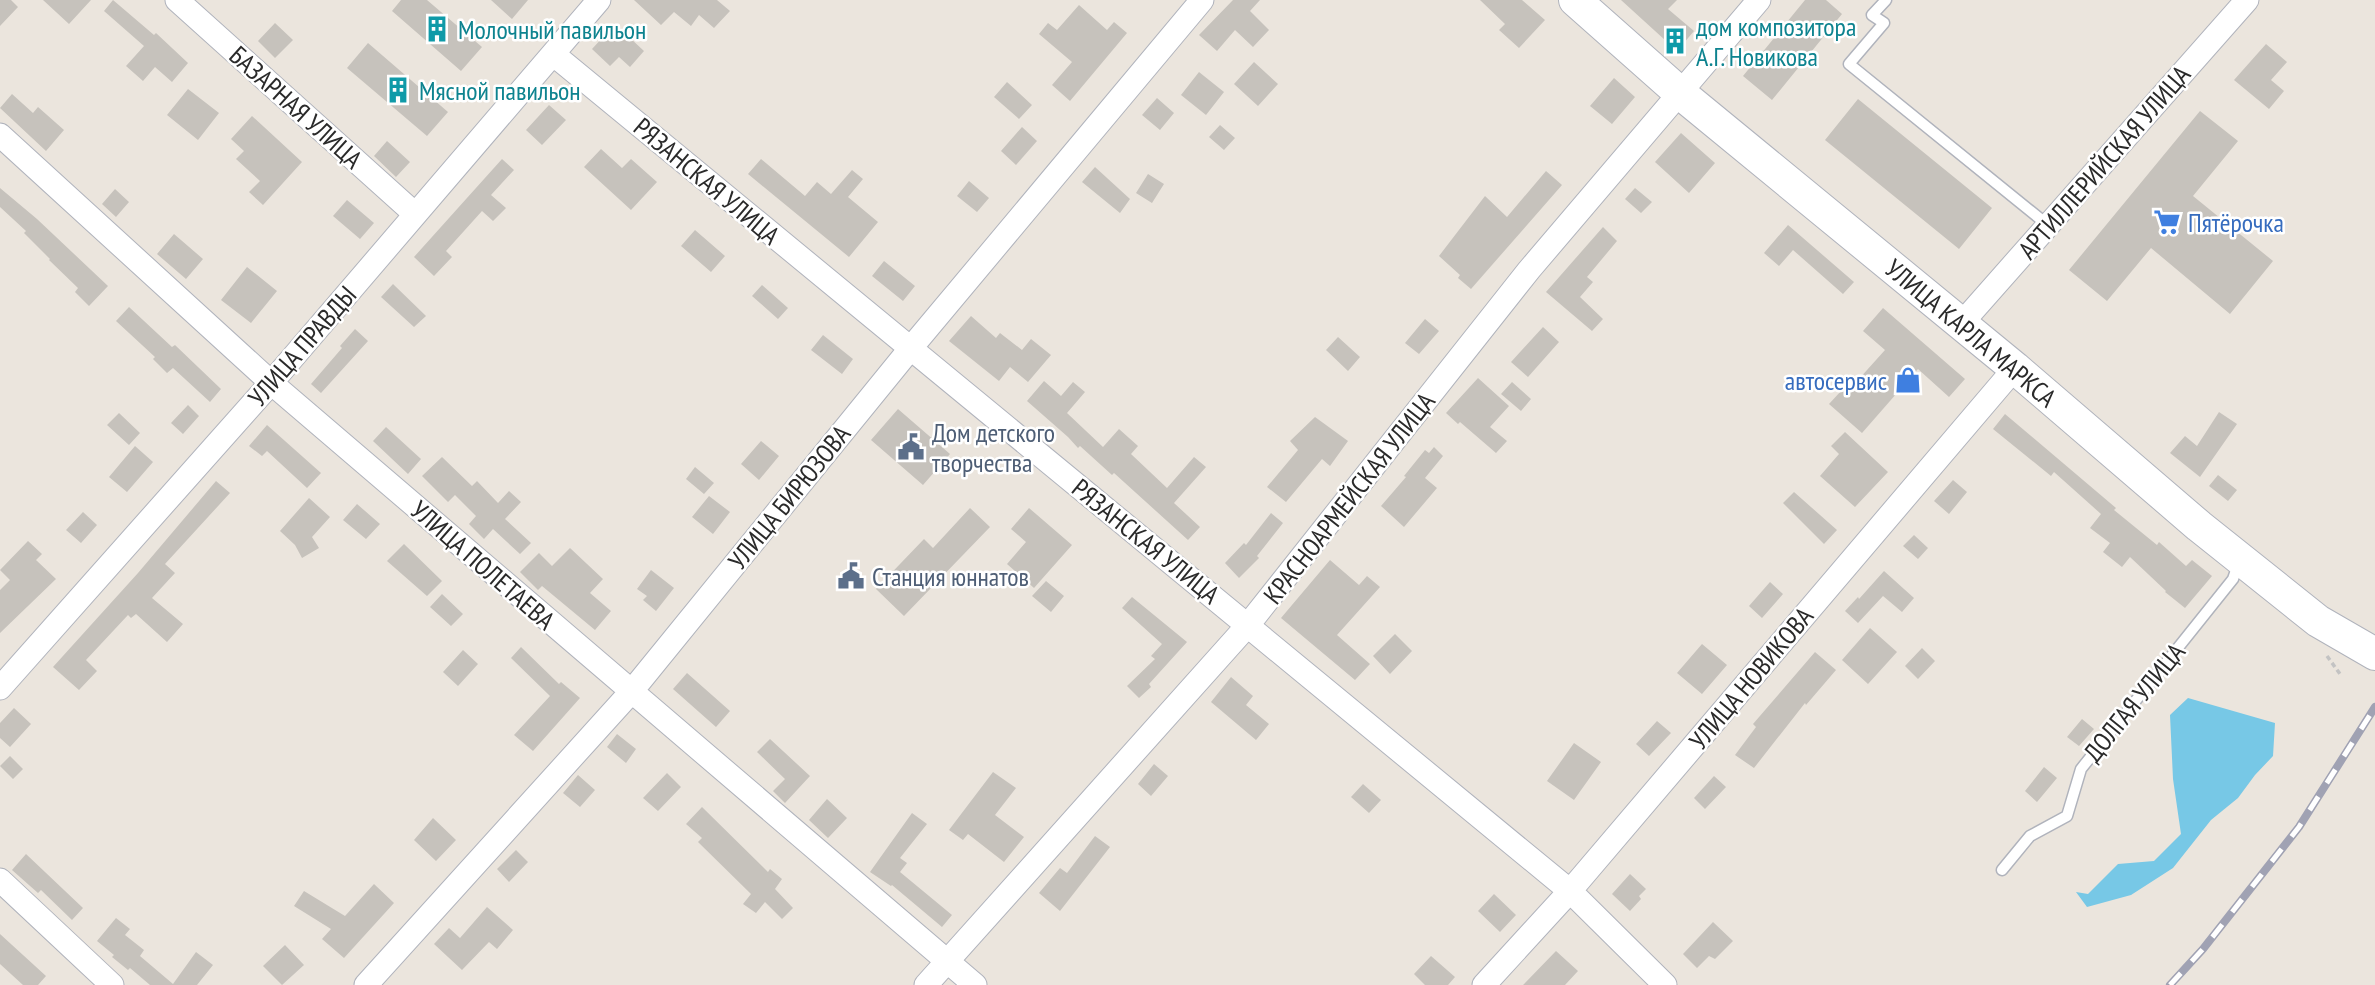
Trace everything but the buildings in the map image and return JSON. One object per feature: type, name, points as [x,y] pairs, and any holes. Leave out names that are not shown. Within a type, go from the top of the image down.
[{"type":"main road","name":"УЛИЦА КАРЛА МАРКСА","points":[[1575,0],[1680,93],[2015,368],[2199,526],[2318,621],[2375,654]]},
{"type":"street","name":"БАЗАРНАЯ УЛИЦА","points":[[177,0],[415,214]]},
{"type":"street","name":"УЛИЦА ПРАВДЫ","points":[[0,688],[271,383],[599,0]]},
{"type":"street","name":"УЛИЦА БИРЮЗОВА","points":[[366,985],[631,692],[910,349],[1202,0]]},
{"type":"street","name":"КРАСНОАРМЕЙСКАЯ УЛИЦА","points":[[926,985],[1248,625],[1530,270],[1759,0]]},
{"type":"street","name":"АРТИЛЛЕРИЙСКАЯ УЛИЦА","points":[[1961,324],[2247,0]]},
{"type":"street","name":"РЯЗАНСКАЯ УЛИЦА","points":[[553,54],[1570,891],[1665,985]]},
{"type":"street","name":"УЛИЦА ПОЛЕТАЕВА","points":[[0,135],[271,383],[975,985]]},
{"type":"street","name":"УЛИЦА НОВИКОВА","points":[[1484,985],[1570,891],[2015,368]]},
{"type":"street","points":[[0,880],[112,985]]},
{"type":"lane","points":[[1885,0],[1872,15],[1884,23],[1849,64],[2049,226]]},
{"type":"lane","name":"ДОЛГАЯ УЛИЦА","points":[[2002,870],[2030,836],[2067,816],[2081,769],[2233,579],[2240,559]]},
{"type":"water","points":[[2188,698],[2275,723],[2273,756],[2238,798],[2211,820],[2173,868],[2131,895],[2087,907],[2076,892],[2088,894],[2118,864],[2154,861],[2181,834],[2173,779],[2170,715]]},
{"type":"railway","points":[[2170,985],[2203,949],[2299,827],[2375,707]]},
{"type":"place","name":"Молочный павильон","points":[[437,29]]},
{"type":"place","name":"дом композитора А.Г. Новикова","points":[[1675,41]]},
{"type":"place","name":"Мясной павильон","points":[[398,90]]},
{"type":"place","name":"Пятёрочка","points":[[2167,222]]},
{"type":"place","name":"автосервис","points":[[1908,380]]},
{"type":"place","name":"Дом детского творчества","points":[[911,447]]},
{"type":"place","name":"Станция юннатов","points":[[851,576]]}]
